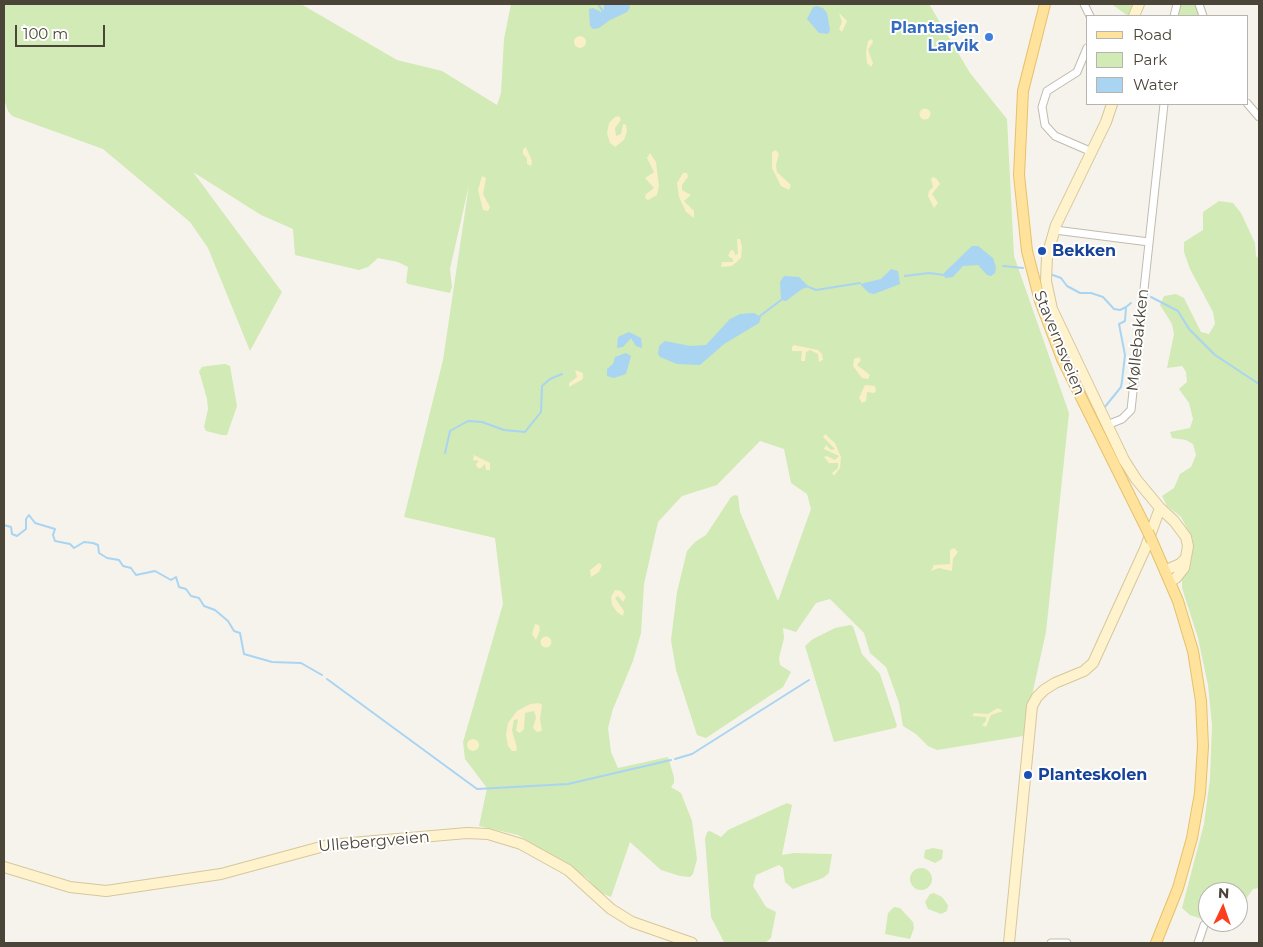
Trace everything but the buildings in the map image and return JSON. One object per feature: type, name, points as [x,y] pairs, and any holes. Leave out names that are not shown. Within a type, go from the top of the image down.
[{"type":"main road","name":"Stavernsveien","points":[[1045,4],[1026,74],[1019,152],[1020,199],[1027,251],[1037,290],[1066,366],[1148,541],[1166,570],[1184,619],[1196,671],[1202,722],[1203,763],[1198,810],[1189,852],[1156,943]]},
{"type":"main road","name":"Stavernsveien","points":[[1022,111],[1050,4]]},
{"type":"street","points":[[1086,50],[1077,72],[1048,91],[1042,107],[1045,125],[1055,136],[1092,152]]},
{"type":"street","points":[[1248,104],[1259,117]]},
{"type":"street","points":[[1112,105],[1106,122],[1055,230],[1047,256],[1046,281],[1052,309],[1107,426],[1136,479],[1186,537],[1188,556],[1184,568],[1176,578],[1170,581]]},
{"type":"street","name":"Møllebakken","points":[[1107,426],[1122,419],[1131,410],[1164,105]]},
{"type":"street","points":[[1055,230],[1149,242]]},
{"type":"street","points":[[1010,943],[1032,706],[1044,690],[1055,683],[1084,671],[1093,663],[1148,541],[1160,508]]},
{"type":"street","points":[[1166,570],[1180,564],[1188,556]]},
{"type":"street","name":"Ullebergveien","points":[[4,867],[70,887],[106,891],[221,874],[328,844],[467,833],[488,834],[521,844],[568,870],[611,910],[628,920],[662,934],[692,943]]},
{"type":"street","points":[[1051,943],[1067,943]]},
{"type":"green space","points":[[4,4],[301,4],[397,60],[442,71],[497,105],[501,93],[504,39],[511,4],[929,4],[970,73],[1007,119],[1014,256],[1069,413],[1046,632],[1023,736],[937,750],[928,746],[916,734],[903,726],[899,703],[886,667],[870,653],[864,633],[830,599],[816,603],[796,632],[783,628],[784,638],[779,658],[780,665],[791,672],[783,687],[706,738],[697,735],[676,670],[671,640],[677,592],[687,551],[695,542],[706,535],[731,497],[738,496],[740,512],[778,601],[811,509],[807,494],[791,483],[784,449],[760,441],[717,485],[682,496],[658,522],[644,584],[641,633],[633,661],[613,709],[608,728],[611,752],[618,768],[668,757],[674,777],[674,783],[671,787],[681,793],[692,821],[697,859],[693,874],[690,877],[680,876],[661,870],[630,842],[611,897],[599,892],[587,878],[518,835],[479,826],[487,788],[465,759],[463,742],[503,604],[495,538],[404,517],[443,360],[469,185],[450,269],[452,287],[450,293],[408,284],[406,282],[408,267],[398,262],[378,258],[368,267],[359,270],[295,255],[293,229],[261,215],[193,172],[282,292],[250,351],[208,248],[190,222],[103,149],[12,116],[8,111],[4,99]]},
{"type":"green space","points":[[1113,4],[1133,4],[1128,15]]},
{"type":"green space","points":[[1179,4],[1195,4],[1199,15],[1177,15]]},
{"type":"green space","points":[[1219,201],[1233,203],[1241,213],[1255,243],[1256,256],[1259,259],[1259,888],[1253,889],[1248,896],[1248,882],[1198,882],[1198,918],[1190,915],[1182,908],[1204,824],[1210,779],[1212,725],[1208,685],[1198,638],[1182,588],[1182,578],[1193,550],[1193,540],[1181,517],[1167,506],[1162,496],[1174,488],[1180,474],[1191,467],[1196,455],[1193,444],[1186,440],[1172,438],[1170,432],[1190,428],[1193,419],[1189,403],[1179,389],[1187,382],[1186,372],[1182,366],[1167,368],[1174,334],[1172,324],[1160,305],[1164,296],[1176,294],[1184,298],[1201,332],[1209,334],[1215,324],[1213,312],[1190,269],[1184,252],[1184,242],[1203,230],[1203,212]]},
{"type":"green space","points":[[225,364],[230,366],[237,406],[227,435],[222,435],[206,431],[204,427],[208,409],[199,371],[202,367]]},
{"type":"green space","points":[[853,626],[862,654],[880,674],[897,726],[834,742],[805,646],[813,639],[835,628]]},
{"type":"green space","points":[[787,803],[792,805],[782,855],[794,853],[832,854],[829,873],[823,878],[793,889],[785,882],[783,868],[779,865],[756,875],[753,886],[766,907],[776,912],[771,938],[765,943],[724,942],[711,917],[705,839],[707,832],[710,831],[721,837],[728,830]]},
{"type":"green space","points":[[933,848],[943,850],[942,859],[935,863],[924,858],[925,850]]},
{"type":"green space","points":[[921,868],[929,871],[932,879],[929,887],[921,890],[913,887],[910,879],[913,871]]},
{"type":"green space","points":[[934,893],[942,897],[948,905],[947,911],[941,914],[928,909],[925,902],[930,894]]},
{"type":"green space","points":[[894,907],[900,908],[913,922],[914,928],[910,939],[885,934],[888,913]]},
{"type":"sand","points":[[839,13],[847,21],[842,32],[839,29],[842,22]]},
{"type":"sand","points":[[578,36],[582,36],[586,42],[582,48],[578,48],[574,44],[574,40]]},
{"type":"sand","points":[[872,39],[873,42],[868,50],[873,63],[871,67],[867,63],[866,52],[868,41]]},
{"type":"sand","points":[[925,108],[931,114],[925,120],[919,114]]},
{"type":"sand","points":[[619,116],[621,120],[615,128],[616,136],[621,134],[623,124],[626,125],[627,131],[624,140],[615,147],[610,143],[607,133],[609,123]]},
{"type":"sand","points":[[526,147],[532,161],[531,166],[527,164],[527,158],[523,154],[523,149]]},
{"type":"sand","points":[[776,150],[779,154],[776,165],[777,172],[791,185],[789,190],[781,186],[772,168],[772,152]]},
{"type":"sand","points":[[650,153],[656,162],[659,186],[657,195],[648,200],[645,198],[646,194],[654,188],[645,178],[654,172],[647,158]]},
{"type":"sand","points":[[683,173],[687,173],[688,177],[682,185],[682,190],[691,195],[684,201],[694,211],[694,218],[686,212],[679,197],[677,183]]},
{"type":"sand","points":[[482,176],[486,178],[483,194],[490,207],[488,211],[483,210],[478,190]]},
{"type":"sand","points":[[933,177],[940,184],[932,194],[938,203],[934,208],[928,196],[929,191],[933,187],[931,179]]},
{"type":"sand","points":[[737,239],[740,239],[742,247],[741,258],[732,266],[721,267],[722,262],[733,262],[733,259],[728,256],[731,250],[734,251],[735,255],[738,254]]},
{"type":"sand","points":[[794,345],[818,350],[822,354],[823,360],[819,362],[818,354],[810,350],[806,352],[805,361],[801,361],[802,351],[792,351]]},
{"type":"sand","points":[[859,357],[861,360],[857,365],[870,375],[868,379],[862,378],[853,366],[854,359]]},
{"type":"sand","points":[[575,370],[583,373],[583,379],[569,387],[569,383],[577,377]]},
{"type":"sand","points":[[865,385],[875,386],[876,391],[874,393],[867,392],[866,401],[862,403],[859,398]]},
{"type":"sand","points":[[825,434],[835,443],[841,457],[840,468],[834,476],[832,473],[838,468],[838,463],[829,463],[824,457],[827,456],[835,460],[839,456],[824,449],[826,445],[831,450],[835,449],[823,437]]},
{"type":"sand","points":[[474,455],[490,463],[490,470],[486,470],[485,464],[480,469],[477,467],[476,464],[479,461],[473,460]]},
{"type":"sand","points":[[954,548],[958,552],[953,559],[952,571],[939,568],[931,571],[934,565],[950,564],[950,550]]},
{"type":"sand","points":[[599,563],[602,565],[599,572],[591,577],[590,570]]},
{"type":"sand","points":[[615,590],[621,591],[626,597],[623,602],[618,596],[615,598],[624,611],[623,616],[612,605],[611,597]]},
{"type":"sand","points":[[535,624],[539,625],[540,630],[536,640],[532,634]]},
{"type":"sand","points":[[546,636],[552,642],[546,648],[540,642]]},
{"type":"sand","points":[[539,703],[542,705],[540,719],[542,731],[537,732],[533,728],[536,717],[534,711],[525,713],[524,729],[520,733],[516,731],[518,719],[514,720],[512,730],[517,748],[516,751],[512,751],[508,746],[506,735],[508,723],[517,711],[530,704]]},
{"type":"sand","points":[[998,708],[1003,711],[991,715],[986,727],[982,725],[986,721],[986,717],[972,716],[974,713],[988,714]]},
{"type":"sand","points":[[471,739],[475,739],[479,745],[475,751],[471,751],[467,747],[467,743]]},
{"type":"water","points":[[604,4],[629,4],[630,8],[627,12],[599,28],[593,29],[590,26],[589,9],[593,8],[601,12],[604,9]]},
{"type":"water","points":[[813,7],[823,8],[827,13],[830,30],[828,34],[819,33],[807,19]]},
{"type":"water","points":[[972,246],[978,246],[993,258],[996,267],[995,273],[991,276],[987,275],[978,265],[963,266],[953,277],[945,278],[944,273]]},
{"type":"water","points":[[891,269],[898,271],[900,284],[874,294],[869,293],[860,284],[881,279]]},
{"type":"water","points":[[784,276],[799,277],[809,287],[802,289],[786,301],[781,300],[780,282]]},
{"type":"water","points":[[754,313],[761,317],[759,323],[724,344],[700,365],[677,364],[660,357],[658,354],[659,346],[665,341],[690,346],[706,345],[730,319],[740,314]]},
{"type":"water","points":[[629,332],[641,338],[642,348],[636,346],[631,338],[623,347],[617,348],[618,337]]},
{"type":"water","points":[[626,353],[631,356],[626,374],[614,378],[607,376],[607,369],[613,364],[615,357]]},
{"type":"waterway","points":[[598,4],[602,10]]},
{"type":"waterway","points":[[1003,266],[1023,268]]},
{"type":"waterway","points":[[905,276],[929,273],[944,275]]},
{"type":"waterway","points":[[1050,274],[1061,278],[1067,286],[1080,293],[1091,293],[1103,297],[1114,309],[1120,310],[1126,307]]},
{"type":"waterway","points":[[809,287],[816,290],[860,283]]},
{"type":"waterway","points":[[1151,297],[1178,311],[1189,329],[1215,355],[1259,384]]},
{"type":"waterway","points":[[760,316],[781,300]]},
{"type":"waterway","points":[[1104,408],[1121,387],[1125,355],[1119,324],[1125,321],[1126,307],[1131,303]]},
{"type":"waterway","points":[[445,453],[450,431],[468,421],[482,422],[504,430],[525,432],[541,412],[542,386],[550,379],[562,374]]},
{"type":"waterway","points":[[4,525],[11,527],[12,534],[17,536],[26,529],[26,519],[29,515],[35,523],[55,529],[53,535],[55,541],[70,544],[74,548],[84,542],[98,545],[99,553],[107,558],[119,560],[123,566],[131,568],[136,575],[155,571],[171,580],[176,577],[179,587],[186,589],[191,596],[199,598],[204,606],[215,610],[228,621],[234,631],[240,633],[244,654],[272,662],[301,663],[322,675]]},
{"type":"waterway","points":[[327,679],[477,789],[568,784],[671,760]]},
{"type":"waterway","points":[[675,759],[692,754],[809,680]]},
{"type":"place","name":"Plantasjen Larvik","points":[[989,37]]},
{"type":"place","name":"Bekken","points":[[1042,251]]},
{"type":"place","name":"Planteskolen","points":[[1028,775]]}]
